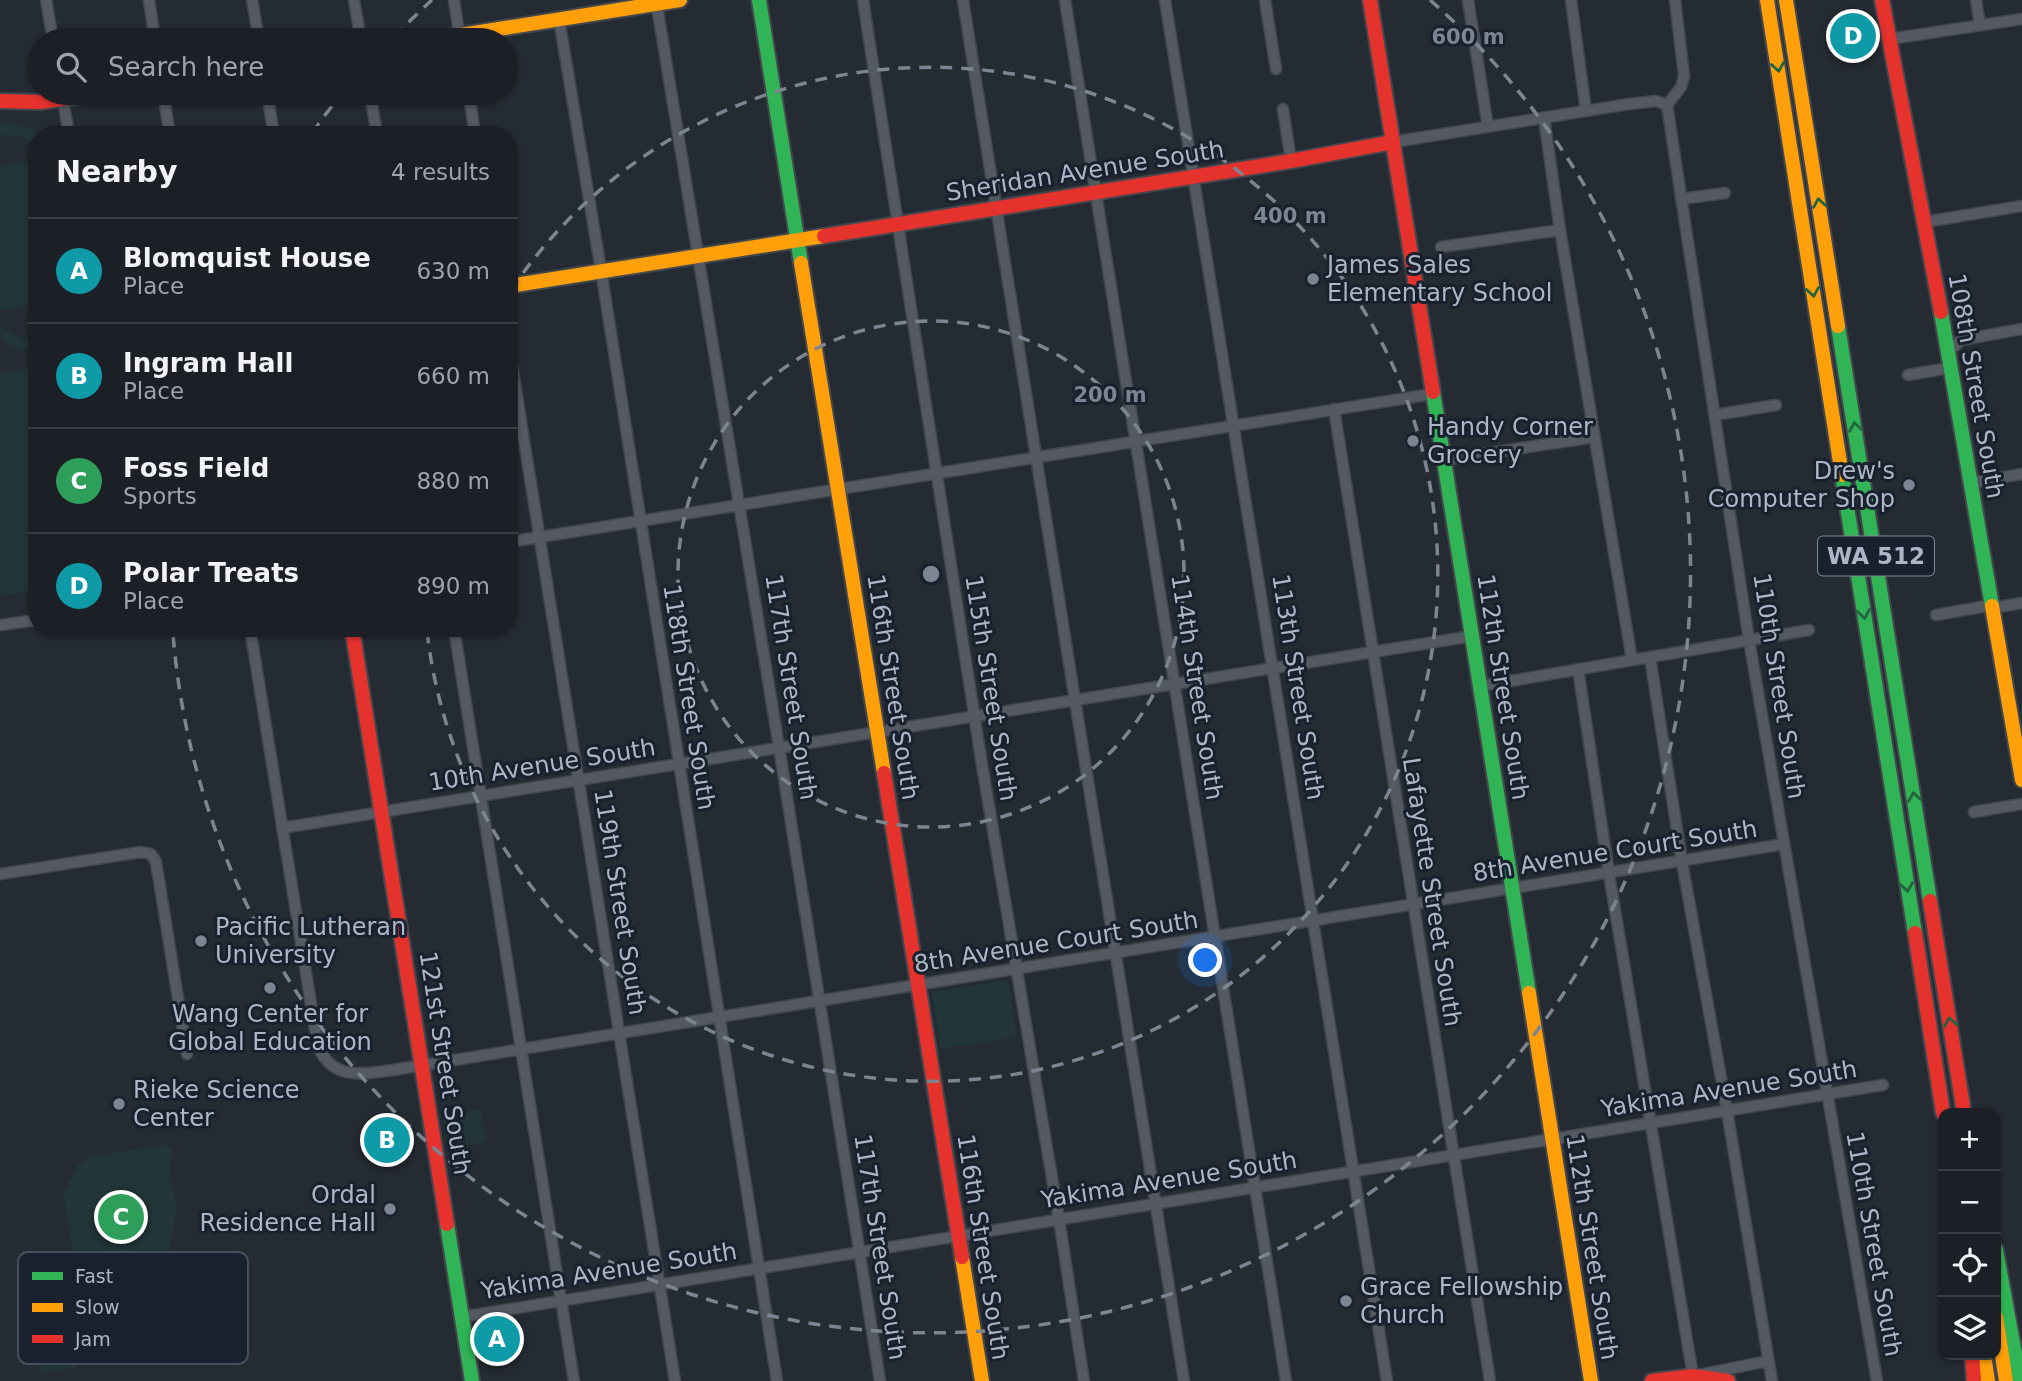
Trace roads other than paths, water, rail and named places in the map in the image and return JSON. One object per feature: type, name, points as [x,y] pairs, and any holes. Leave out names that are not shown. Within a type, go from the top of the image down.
[{"type":"main road","points":[[512,28],[680,0]]},
{"type":"main road","name":"116th Street South","points":[[760,0],[982,1381]]},
{"type":"main road","name":"112th Street South","points":[[1370,0],[1591,1381]]},
{"type":"main road","name":"WA 512","points":[[1767,0],[1942,1108]]},
{"type":"main road","name":"WA 512","points":[[1786,0],[1966,1108]]},
{"type":"main road","name":"108th Street South","points":[[1882,0],[1924,222],[2022,780]]},
{"type":"main road","points":[[0,93],[28,94]]},
{"type":"main road","points":[[0,101],[28,102]]},
{"type":"main road","name":"Sheridan Avenue South","points":[[518,284],[1291,161],[1393,142]]},
{"type":"main road","name":"121st Street South","points":[[353,637],[472,1381]]},
{"type":"main road","points":[[1934,1055],[1941,1108]]},
{"type":"main road","points":[[2001,1277],[2020,1381]]},
{"type":"main road","points":[[2001,1349],[2006,1381]]},
{"type":"main road","points":[[1973,1360],[1975,1381]]},
{"type":"main road","points":[[1985,1360],[1988,1381]]},
{"type":"main road","points":[[1652,1381],[1693,1376],[1728,1381]]},
{"type":"street","points":[[46,0],[51,28]]},
{"type":"street","points":[[149,0],[153,28]]},
{"type":"street","points":[[252,0],[257,28]]},
{"type":"street","points":[[354,0],[359,28]]},
{"type":"street","points":[[454,0],[458,28]]},
{"type":"street","name":"115th Street South","points":[[863,0],[974,716],[1084,1381]]},
{"type":"street","points":[[963,0],[1184,1381]]},
{"type":"street","name":"114th Street South","points":[[1065,0],[1286,1381]]},
{"type":"street","name":"113th Street South","points":[[1166,0],[1387,1381]]},
{"type":"street","points":[[1265,0],[1276,69]]},
{"type":"street","points":[[1468,0],[1488,127]]},
{"type":"street","points":[[1571,0],[1586,111]]},
{"type":"street","points":[[1667,105],[1681,87],[1684,76],[1675,0]]},
{"type":"street","points":[[1976,0],[1980,25]]},
{"type":"street","name":"117th Street South","points":[[657,2],[880,1381]]},
{"type":"street","name":"118th Street South","points":[[559,19],[777,1381]]},
{"type":"street","points":[[1889,39],[2022,19]]},
{"type":"street","name":"Sheridan Avenue South","points":[[1393,142],[1656,101],[1667,105]]},
{"type":"street","points":[[63,105],[67,126]]},
{"type":"street","points":[[165,105],[168,126]]},
{"type":"street","points":[[269,105],[272,126]]},
{"type":"street","points":[[372,105],[376,126]]},
{"type":"street","points":[[470,105],[474,126]]},
{"type":"street","name":"110th Street South","points":[[1667,105],[1749,640],[1877,1381]]},
{"type":"street","points":[[1283,109],[1291,161]]},
{"type":"street","points":[[1544,118],[1560,230],[1632,660]]},
{"type":"street","points":[[1681,199],[1726,193]]},
{"type":"street","points":[[1924,222],[2022,206]]},
{"type":"street","points":[[1441,247],[1560,230]]},
{"type":"street","points":[[1908,375],[1947,361],[1961,340],[2022,329]]},
{"type":"street","points":[[518,541],[1432,394]]},
{"type":"street","name":"119th Street South","points":[[518,402],[675,1381]]},
{"type":"street","points":[[1715,415],[1776,405]]},
{"type":"street","name":"Lafayette Street South","points":[[1334,409],[1490,1381]]},
{"type":"street","points":[[1443,460],[1595,437]]},
{"type":"street","points":[[1970,483],[2022,474]]},
{"type":"street","points":[[1936,615],[2022,603]]},
{"type":"street","points":[[0,625],[28,621]]},
{"type":"street","points":[[1481,686],[1809,630]]},
{"type":"street","name":"10th Avenue South","points":[[282,828],[1472,636]]},
{"type":"street","points":[[251,637],[282,828]]},
{"type":"street","points":[[456,637],[574,1381]]},
{"type":"street","points":[[1650,657],[1682,862],[1772,1381]]},
{"type":"street","points":[[1578,669],[1609,874],[1693,1376],[1769,1361]]},
{"type":"street","points":[[1974,812],[2022,804]]},
{"type":"street","name":"8th Avenue Court South","points":[[282,828],[318,1047],[324,1059],[335,1069],[356,1074],[619,1034],[1784,845]]},
{"type":"street","points":[[0,874],[141,852],[151,854],[156,862],[187,1054]]},
{"type":"street","name":"Yakima Avenue South","points":[[462,1317],[1883,1085]]},
{"type":"place","name":"Polar Treats","points":[[1853,36]]},
{"type":"place","name":"James Sales Elementary School","points":[[1313,279]]},
{"type":"place","name":"Handy Corner Grocery","points":[[1413,441]]},
{"type":"place","name":"Drew's Computer Shop","points":[[1909,485]]},
{"type":"place","name":"Pacific Lutheran University","points":[[201,941]]},
{"type":"place","name":"Wang Center for Global Education","points":[[270,988]]},
{"type":"place","name":"Rieke Science Center","points":[[119,1104]]},
{"type":"place","name":"Ingram Hall","points":[[387,1140]]},
{"type":"place","name":"Ordal Residence Hall","points":[[390,1209]]},
{"type":"place","name":"Foss Field","points":[[121,1217]]},
{"type":"place","name":"Grace Fellowship Church","points":[[1346,1301]]},
{"type":"place","name":"Blomquist House","points":[[497,1339]]}]
